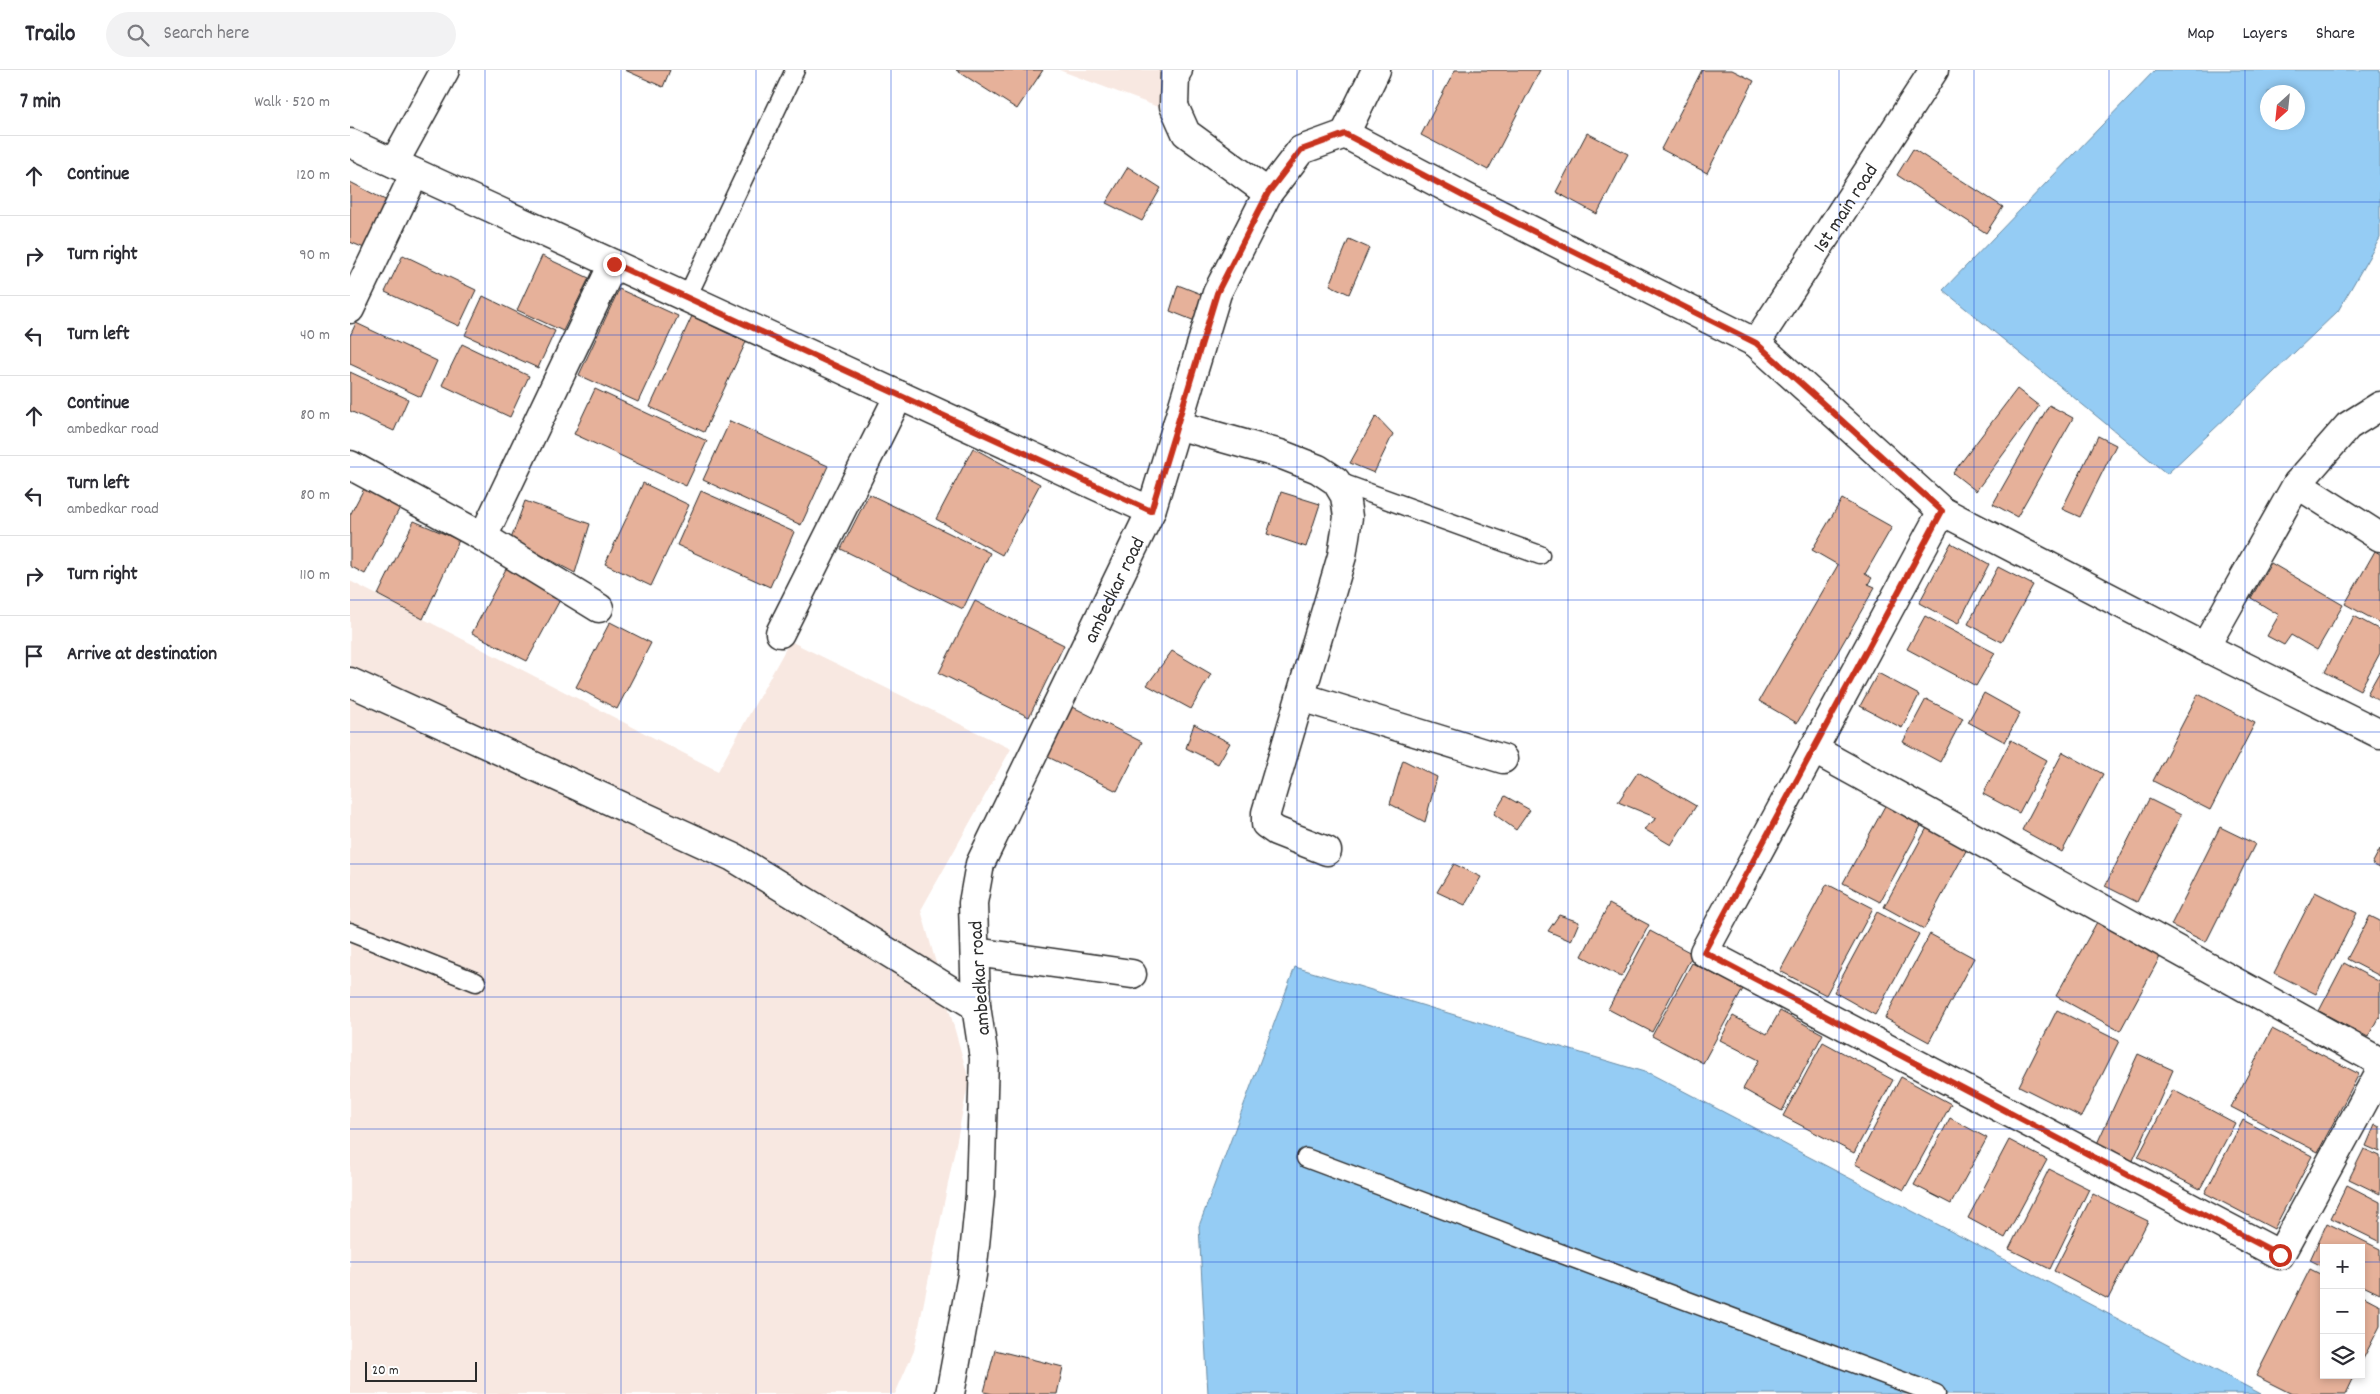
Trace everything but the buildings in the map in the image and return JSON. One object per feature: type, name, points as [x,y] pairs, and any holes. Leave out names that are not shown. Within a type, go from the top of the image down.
[{"type":"street","points":[[350,309],[445,70]]},
{"type":"street","points":[[1178,70],[1175,74],[1174,106],[1186,133],[1268,193]]},
{"type":"street","points":[[1376,70],[1345,134],[1467,198],[1756,343],[1942,511],[2205,647],[2380,734]]},
{"type":"street","name":"1st main road","points":[[1756,343],[1934,70]]},
{"type":"street","name":"ambedkar road","points":[[950,1394],[972,1275],[980,1195],[984,1058],[976,1006],[973,903],[980,864],[1151,511],[1217,293],[1268,193],[1301,150],[1345,134]]},
{"type":"street","points":[[350,143],[1151,511]]},
{"type":"street","points":[[483,537],[614,264]]},
{"type":"street","points":[[780,633],[899,395]]},
{"type":"street","points":[[2205,647],[2297,484],[2348,426],[2380,406]]},
{"type":"street","points":[[1177,424],[1280,454],[1318,468],[1336,481],[1345,496],[1348,517],[1342,556],[1266,813],[1266,824],[1276,831],[1327,851]]},
{"type":"street","points":[[350,466],[483,537],[599,608]]},
{"type":"street","points":[[2297,484],[2380,537]]},
{"type":"street","points":[[1942,511],[1704,952],[2280,1255],[2380,1072]]},
{"type":"street","points":[[350,682],[732,856],[976,1006]]},
{"type":"street","points":[[1301,697],[1503,759]]},
{"type":"street","points":[[1813,749],[2380,1062]]},
{"type":"street","points":[[975,952],[1132,974]]},
{"type":"lane","points":[[687,298],[796,70]]},
{"type":"lane","points":[[1336,481],[1540,555]]},
{"type":"lane","points":[[350,932],[476,982]]},
{"type":"lane","points":[[1306,1158],[1936,1394]]},
{"type":"shaded area","points":[[1059,70],[1189,70],[1166,110]]},
{"type":"shaded area","points":[[350,581],[718,771],[790,641],[1011,749],[921,910],[969,1080],[914,1351],[895,1394],[350,1394]]},
{"type":"water","points":[[2155,70],[2380,70],[2380,238],[2338,311],[2167,474],[1943,290]]},
{"type":"water","points":[[1295,967],[1651,1074],[2261,1394],[1208,1394],[1199,1226]]},
{"type":"route","points":[[614,264],[1151,511],[1217,293],[1268,193],[1301,150],[1345,134],[1467,198],[1756,343],[1942,511],[1704,952],[2280,1255]]}]
